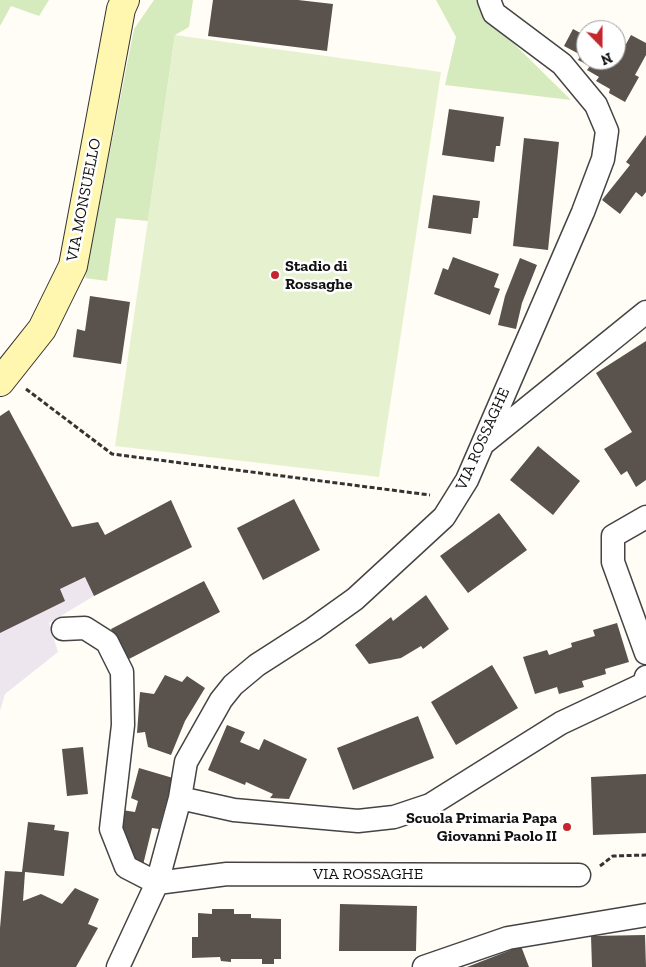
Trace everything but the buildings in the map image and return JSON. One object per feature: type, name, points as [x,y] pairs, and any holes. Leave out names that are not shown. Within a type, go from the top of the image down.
[{"type":"main road","name":"VIA MONSUELLO","points":[[4,379],[42,329],[72,266],[124,0]]},
{"type":"street","name":"VIA ROSSAGHE","points":[[118,967],[157,883],[180,798],[186,762],[221,700],[233,685],[257,665],[355,599],[444,517],[456,499],[482,445],[583,212],[603,159],[607,132],[596,105],[562,64],[494,13],[489,0]]},
{"type":"street","points":[[482,445],[646,312]]},
{"type":"street","points":[[646,517],[613,536],[613,562],[646,653]]},
{"type":"street","points":[[64,629],[85,628],[107,642],[122,672],[123,725],[111,829],[126,867],[157,883]]},
{"type":"street","points":[[180,798],[234,810],[358,821],[394,817],[430,805],[562,723],[644,684],[646,677]]},
{"type":"street","name":"VIA ROSSAGHE","points":[[157,883],[227,874],[586,872]]},
{"type":"street","points":[[424,967],[508,938],[646,915]]},
{"type":"path","points":[[4,379],[112,454],[456,499]]},
{"type":"path","points":[[586,872],[613,856],[646,855]]},
{"type":"shaded area","points":[[26,440],[72,527],[98,522],[105,535],[171,500],[192,547],[94,596],[49,623],[58,652],[5,694],[0,711],[0,454]]},
{"type":"green space","points":[[0,0],[49,0],[39,16],[11,6],[0,26]]},
{"type":"green space","points":[[154,0],[193,0],[189,27],[175,35],[148,221],[116,218],[107,281],[85,278],[134,29]]},
{"type":"green space","points":[[436,0],[485,0],[503,33],[571,100],[445,85],[456,37]]},
{"type":"green space","name":"Stadio di Rossaghe","points":[[175,35],[441,72],[379,477],[115,446]]},
{"type":"place","name":"Stadio di Rossaghe","points":[[275,275]]},
{"type":"place","name":"Scuola Primaria Papa Giovanni Paolo II","points":[[567,827]]}]
